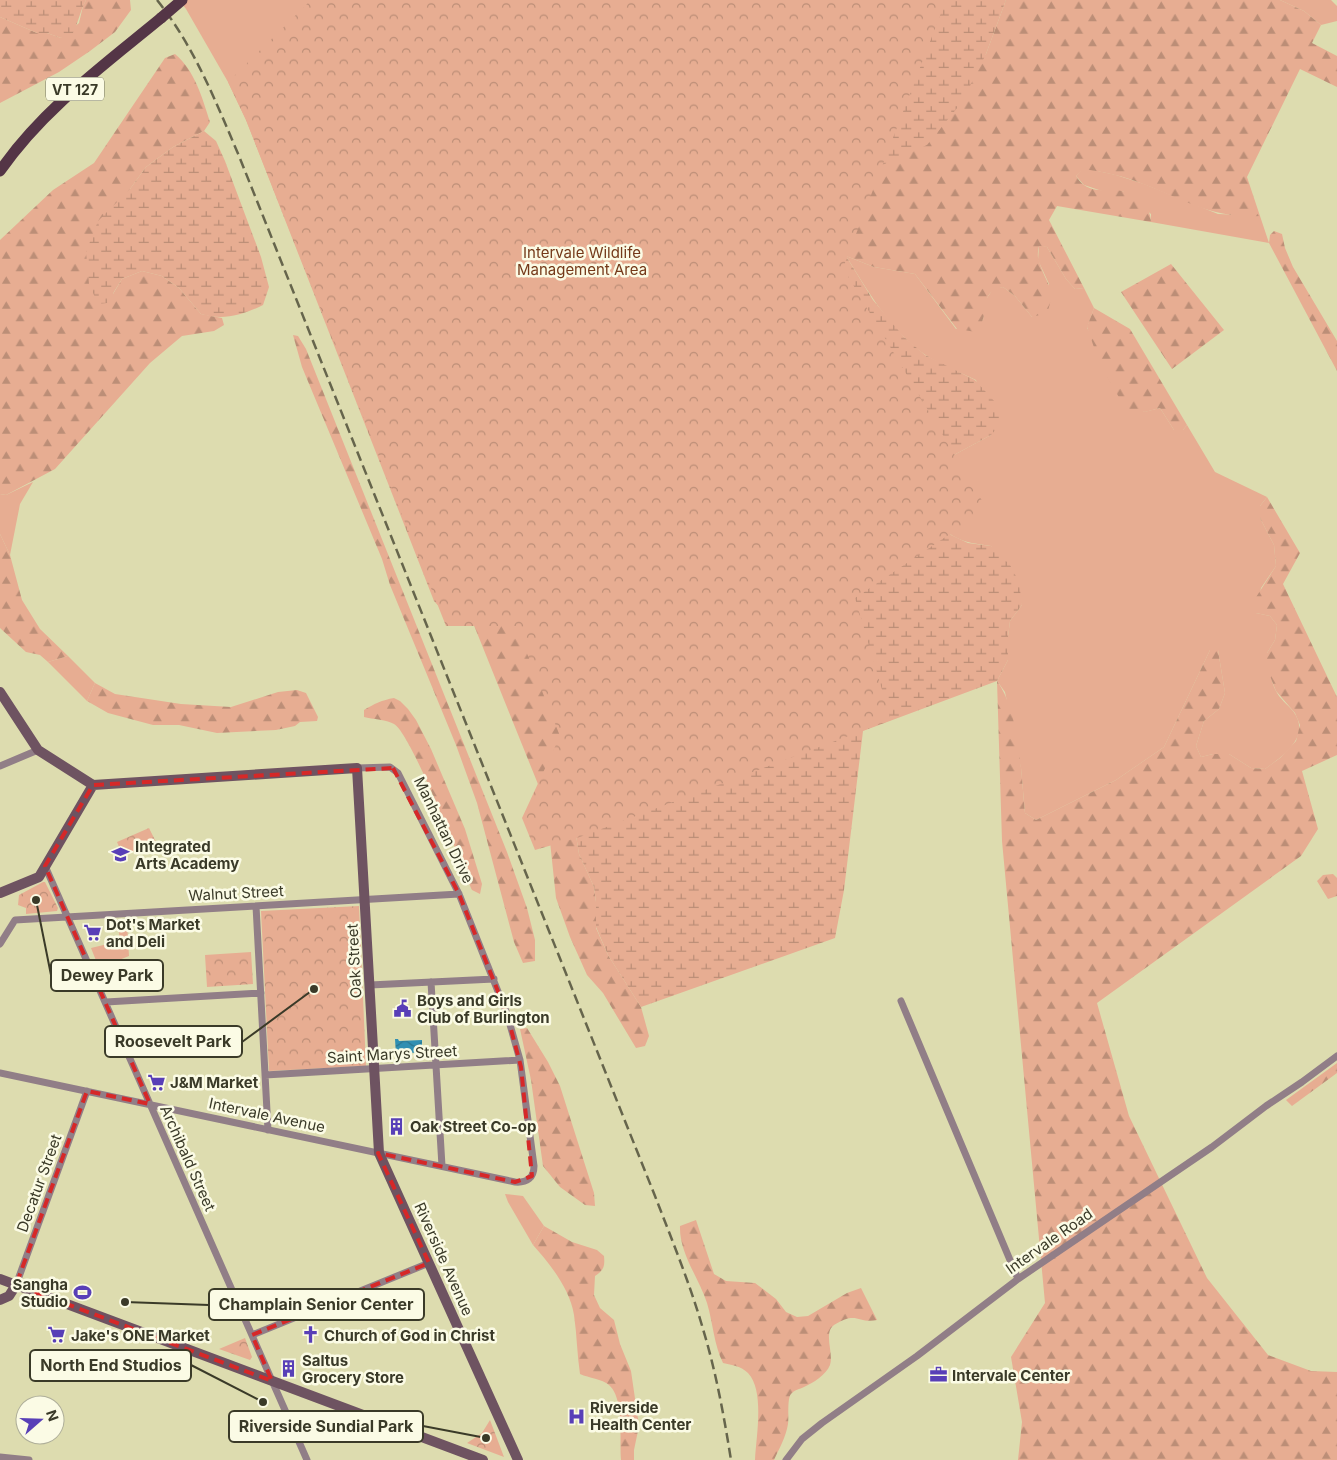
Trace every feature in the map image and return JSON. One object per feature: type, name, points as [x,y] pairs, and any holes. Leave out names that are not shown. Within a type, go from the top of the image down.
[{"type":"main road","name":"VT 127","points":[[0,171],[29,134],[58,105],[182,0]]},
{"type":"street","points":[[0,692],[38,750],[92,785],[39,877],[0,893]]},
{"type":"street","points":[[0,766],[38,750]]},
{"type":"street","name":"Manhattan Drive","points":[[92,785],[357,768],[394,768],[459,894],[507,1014],[520,1060],[534,1166],[534,1173],[528,1180]]},
{"type":"street","name":"Oak Street","points":[[357,768],[378,1153]]},
{"type":"street","name":"Archibald Street","points":[[45,866],[307,1460]]},
{"type":"street","name":"Walnut Street","points":[[0,944],[15,920],[459,894]]},
{"type":"street","points":[[256,906],[268,1130]]},
{"type":"street","points":[[370,985],[494,979]]},
{"type":"street","points":[[431,982],[442,1166]]},
{"type":"street","points":[[106,1002],[261,993]]},
{"type":"street","points":[[901,1001],[1018,1279]]},
{"type":"street","name":"Intervale Road","points":[[786,1460],[802,1440],[822,1423],[917,1356],[1018,1279],[1212,1147],[1337,1056]]},
{"type":"street","name":"Saint Marys Street","points":[[265,1075],[520,1060]]},
{"type":"street","name":"Intervale Avenue","points":[[0,1073],[516,1182],[528,1180]]},
{"type":"street","name":"Decatur Street","points":[[16,1285],[87,1091]]},
{"type":"street","name":"Riverside Avenue","points":[[378,1153],[518,1460]]},
{"type":"street","points":[[252,1335],[429,1263]]},
{"type":"street","points":[[0,1279],[483,1460]]},
{"type":"street","points":[[0,1300],[9,1296],[16,1285]]},
{"type":"street","points":[[0,1458],[29,1460]]},
{"type":"highlighted area","points":[[393,768],[459,894],[507,1014],[521,1067],[532,1176],[515,1182],[378,1153],[429,1263],[252,1335],[272,1381],[16,1285],[87,1091],[150,1104],[45,866],[93,785]]},
{"type":"green space","points":[[0,0],[86,0],[72,35],[61,38],[47,33],[37,33],[0,17]]},
{"type":"green space","points":[[86,0],[130,0],[131,10],[115,32],[90,51],[59,72],[0,103],[0,17],[37,33],[47,33],[61,38],[79,23]]},
{"type":"green space","points":[[179,0],[337,0],[246,120],[228,82]]},
{"type":"green space","name":"Intervale Wildlife Management Area","points":[[311,0],[946,0],[843,268],[987,509],[855,598],[891,720],[580,837],[535,850],[522,818],[560,736],[516,626],[446,626],[246,120],[228,82]]},
{"type":"green space","name":"Intervale Wildlife Management Area","points":[[337,0],[1006,0],[986,54],[962,102],[927,145],[878,167],[846,256],[873,300],[904,337],[925,355],[975,380],[995,402],[1002,422],[991,435],[941,462],[941,518],[951,535],[968,543],[991,546],[1010,565],[1019,582],[1022,605],[1010,621],[1008,660],[997,681],[863,731],[844,890],[835,938],[641,1007],[608,955],[596,927],[594,887],[579,854],[575,829],[578,768],[531,620],[444,612],[434,601],[246,120]]},
{"type":"green space","points":[[1006,0],[1280,0],[1304,11],[1321,25],[1312,43],[1337,56],[1337,87],[1300,69],[1247,177],[1260,216],[1228,215],[1213,211],[1129,179],[1084,169],[1076,176],[1083,184],[1093,189],[1128,192],[1146,206],[1151,222],[1057,206],[1049,220],[1084,288],[1075,289],[1066,279],[1047,247],[1039,246],[1038,259],[1049,286],[1051,297],[1047,313],[1032,317],[1015,296],[1003,287],[988,296],[982,322],[976,332],[957,329],[915,274],[874,267],[846,256],[878,167],[986,54]]},
{"type":"green space","points":[[1280,0],[1331,0],[1337,6],[1337,21],[1321,25],[1304,11]]},
{"type":"green space","points":[[175,54],[193,76],[210,122],[204,131],[173,147],[146,167],[130,189],[113,294],[122,279],[142,271],[162,276],[179,288],[201,314],[222,318],[224,325],[214,331],[182,336],[150,363],[55,469],[6,495],[0,494],[0,240],[53,190],[94,163],[165,58]]},
{"type":"green space","points":[[204,131],[216,141],[261,257],[269,287],[263,305],[233,316],[217,317],[201,314],[179,288],[162,276],[142,271],[122,279],[107,303],[98,304],[89,284],[86,252],[98,221],[130,189],[146,167],[173,147]]},
{"type":"green space","points":[[1084,168],[1144,184],[1218,214],[1260,216],[1269,243],[1151,222],[1151,214],[1123,191],[1102,191],[1084,185],[1076,176]]},
{"type":"green space","points":[[1274,231],[1282,234],[1285,248],[1293,267],[1337,341],[1337,371],[1269,243],[1270,235]]},
{"type":"green space","points":[[1039,245],[1047,247],[1066,279],[1075,289],[1084,288],[1094,308],[1087,328],[1144,412],[1160,408],[1174,430],[1183,430],[1187,425],[1215,472],[1267,497],[1260,506],[1260,518],[1274,545],[1276,566],[1261,588],[1256,613],[1270,616],[1277,625],[1275,640],[1267,653],[1271,677],[1277,694],[1293,711],[1298,720],[1299,729],[1297,737],[1287,752],[1265,769],[1251,768],[1229,754],[1213,754],[1201,757],[1196,746],[1204,721],[1219,709],[1225,693],[1218,650],[1210,650],[1164,747],[1116,780],[1036,820],[1025,813],[1021,768],[1005,692],[997,681],[1008,660],[1010,621],[1022,605],[991,546],[967,542],[953,536],[947,530],[941,513],[941,462],[991,435],[976,380],[936,362],[912,344],[880,309],[846,256],[874,267],[915,274],[956,329],[983,320],[985,301],[993,289],[1003,287],[1015,296],[1032,317],[1049,284],[1038,260]]},
{"type":"green space","points":[[1171,264],[1224,330],[1172,369],[1121,292]]},
{"type":"green space","points":[[1094,308],[1130,329],[1187,425],[1183,430],[1174,430],[1160,408],[1145,412],[1125,408],[1099,362],[1087,327]]},
{"type":"green space","points":[[293,335],[298,336],[306,349],[507,852],[527,908],[535,940],[535,961],[523,963],[514,942],[477,803],[456,745],[390,585],[382,559],[302,367]]},
{"type":"green space","points":[[33,482],[20,504],[10,555],[0,534],[0,494],[6,495]]},
{"type":"green space","points":[[1267,497],[1300,553],[1283,584],[1337,697],[1337,755],[1302,771],[1318,829],[1301,856],[1097,1003],[1129,1116],[1207,1278],[1268,1355],[1311,1371],[1337,1372],[1337,1460],[1018,1460],[1022,1422],[1011,1357],[1045,1303],[1002,841],[997,681],[1005,694],[1015,727],[1025,813],[1036,820],[1116,780],[1164,747],[1210,650],[1218,650],[1225,693],[1219,709],[1204,721],[1196,746],[1201,757],[1213,754],[1229,754],[1251,768],[1265,769],[1280,758],[1296,741],[1300,725],[1295,713],[1276,691],[1266,666],[1267,653],[1275,640],[1277,625],[1270,616],[1256,613],[1251,605],[1276,566],[1274,545],[1260,518],[1260,506]]},
{"type":"green space","points":[[0,534],[10,555],[22,600],[40,629],[68,656],[48,662],[40,655],[26,652],[0,628]]},
{"type":"green space","points":[[485,602],[549,644],[579,854],[594,887],[596,928],[608,955],[641,1007],[649,1036],[645,1046],[636,1048],[603,993],[587,975],[570,937],[556,898],[546,804],[469,613]]},
{"type":"green space","points":[[68,656],[95,683],[87,701],[48,662]]},
{"type":"green space","points":[[95,683],[115,694],[181,704],[231,707],[278,692],[297,690],[306,693],[318,717],[317,721],[300,722],[295,726],[276,730],[217,733],[179,725],[153,725],[108,713],[87,701]]},
{"type":"green space","points":[[394,698],[408,709],[416,720],[431,749],[465,829],[482,884],[480,894],[472,890],[424,774],[402,733],[394,724],[364,717],[364,710],[378,702]]},
{"type":"green space","points":[[149,828],[156,842],[123,856],[117,842]]},
{"type":"green space","points":[[1333,874],[1337,878],[1337,896],[1328,899],[1317,881],[1323,875]]},
{"type":"green space","points":[[45,882],[58,908],[57,911],[26,914],[26,908],[18,905],[19,895]]},
{"type":"green space","points":[[359,906],[366,1066],[269,1071],[261,911]]},
{"type":"green space","points":[[127,924],[129,956],[99,968],[91,948],[120,941],[118,925]]},
{"type":"green space","points":[[251,952],[253,984],[207,987],[205,955]]},
{"type":"green space","points":[[527,1028],[560,1086],[594,1193],[595,1206],[585,1205],[560,1187],[543,1166],[531,1080],[520,1029]]},
{"type":"green space","points":[[1337,1063],[1337,1073],[1292,1106],[1286,1100]]},
{"type":"green space","points":[[505,1194],[523,1196],[544,1226],[533,1245],[508,1202]]},
{"type":"green space","points":[[696,1220],[714,1274],[726,1281],[755,1283],[776,1299],[786,1312],[797,1317],[808,1316],[847,1293],[861,1288],[877,1320],[848,1318],[834,1325],[831,1329],[829,1333],[830,1365],[819,1378],[791,1394],[787,1429],[774,1460],[755,1460],[758,1402],[753,1381],[748,1373],[742,1369],[723,1363],[704,1294],[686,1256],[680,1226]]},
{"type":"green space","points":[[544,1226],[572,1242],[597,1250],[604,1256],[603,1268],[595,1276],[594,1295],[600,1308],[614,1320],[620,1344],[631,1371],[639,1426],[634,1460],[621,1460],[619,1410],[614,1391],[606,1383],[580,1374],[572,1305],[564,1286],[533,1245]]},
{"type":"green space","points":[[245,1338],[252,1357],[250,1360],[219,1349]]},
{"type":"green space","points":[[490,1420],[504,1457],[467,1443],[482,1433]]},
{"type":"water","points":[[395,1039],[399,1041],[422,1040],[422,1052],[396,1055]]},
{"type":"railway","points":[[157,0],[193,55],[213,95],[239,156],[655,1196],[687,1279],[703,1329],[712,1361],[731,1460]]},
{"type":"place","name":"Integrated Arts Academy","points":[[121,855]]},
{"type":"place","name":"Dewey Park","points":[[36,900]]},
{"type":"place","name":"Dot's Market and Deli","points":[[92,933]]},
{"type":"place","name":"Roosevelt Park","points":[[314,989]]},
{"type":"place","name":"Boys and Girls Club of Burlington","points":[[403,1009]]},
{"type":"place","name":"J&M Market","points":[[156,1082]]},
{"type":"place","name":"Oak Street Co-op","points":[[396,1126]]},
{"type":"place","name":"Sangha Studio","points":[[82,1293]]},
{"type":"place","name":"Champlain Senior Center","points":[[125,1302]]},
{"type":"place","name":"Jake's ONE Market","points":[[57,1335]]},
{"type":"place","name":"Church of God in Christ","points":[[310,1335]]},
{"type":"place","name":"Saltus Grocery Store","points":[[288,1369]]},
{"type":"place","name":"Intervale Center","points":[[938,1375]]},
{"type":"place","name":"North End Studios","points":[[263,1402]]},
{"type":"place","name":"Riverside Health Center","points":[[576,1416]]},
{"type":"place","name":"Riverside Sundial Park","points":[[486,1438]]}]
